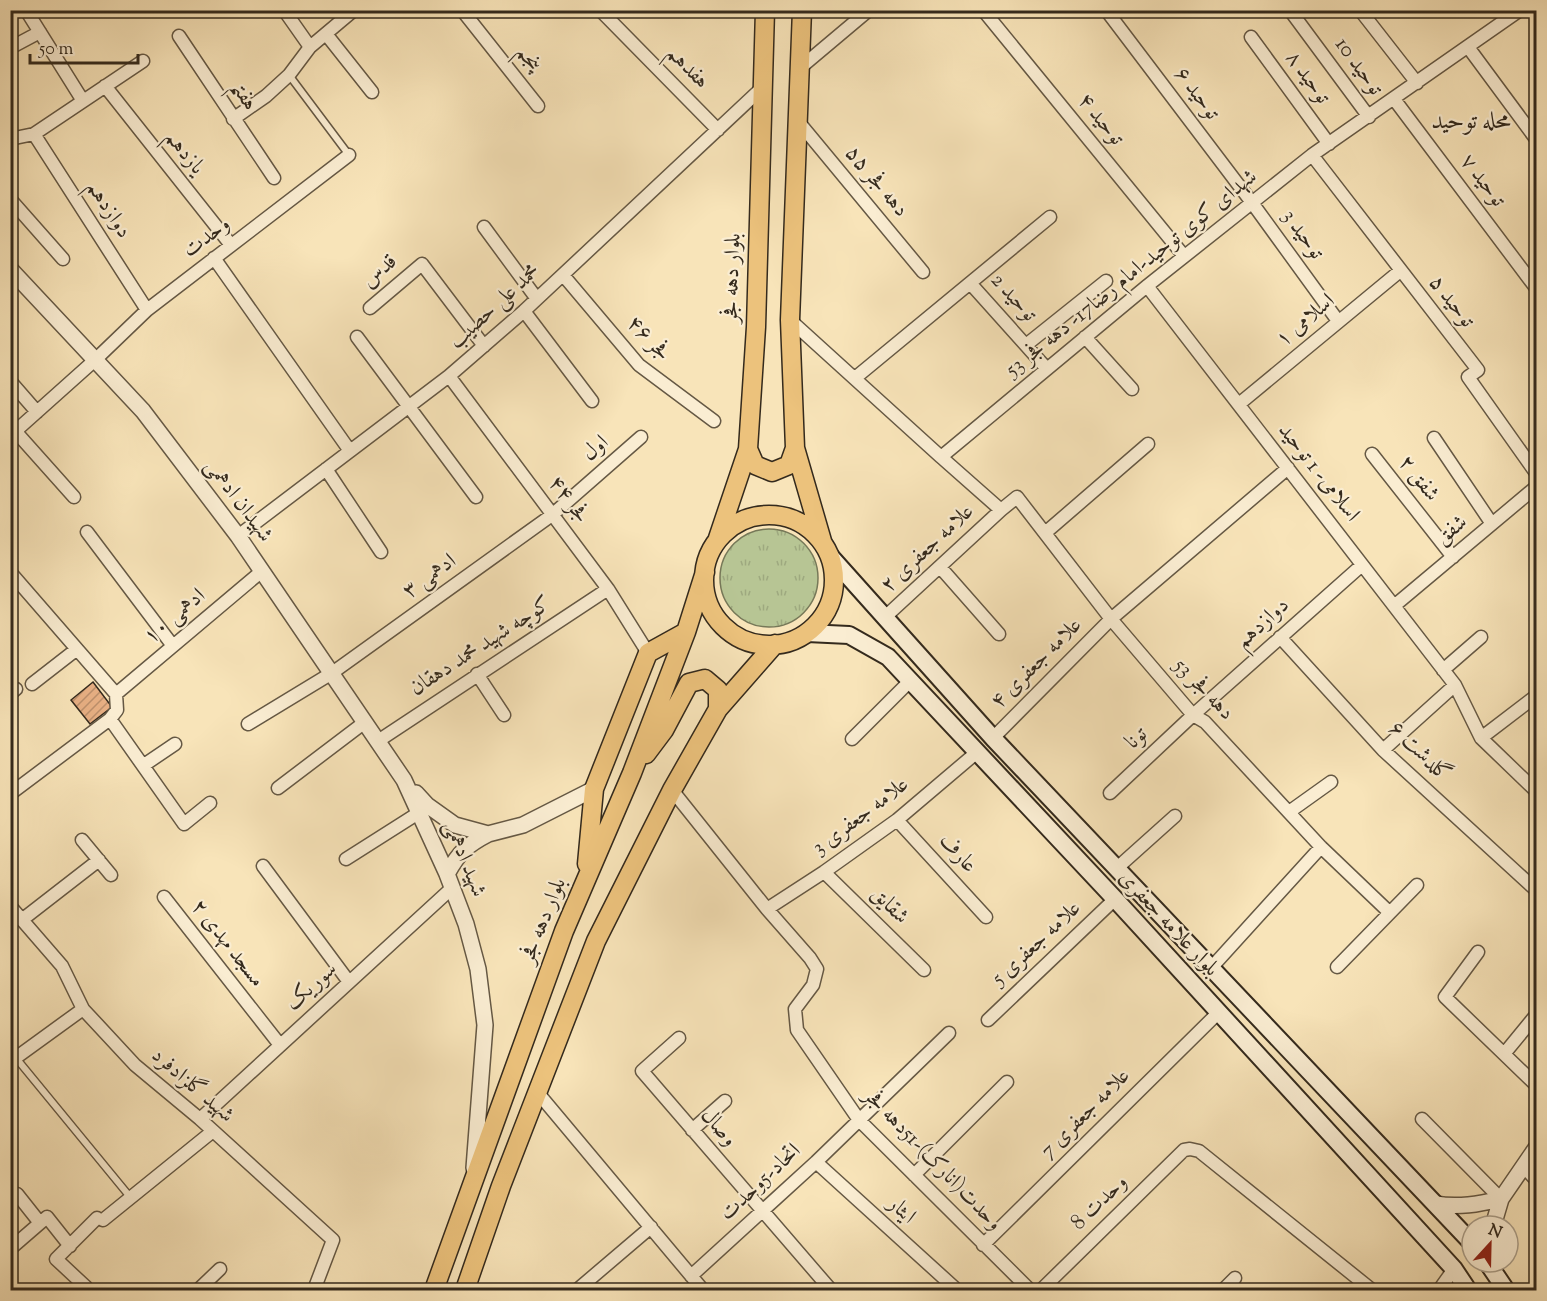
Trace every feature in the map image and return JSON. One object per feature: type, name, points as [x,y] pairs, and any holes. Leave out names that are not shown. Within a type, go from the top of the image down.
[{"type":"main road","name":"بلوار دهه فجر","points":[[717,541],[748,449],[756,327],[765,10]]},
{"type":"main road","points":[[802,10],[790,320],[795,448],[834,573],[834,590],[829,607],[819,621],[807,633],[792,640],[775,644],[759,644],[743,639],[717,619],[707,596],[705,572],[709,556],[717,541],[729,529],[744,520],[778,515],[810,529],[826,549]]},
{"type":"main road","points":[[748,449],[755,465],[772,472],[789,465],[795,448]]},
{"type":"main road","name":"بلوار علامه جعفری","points":[[826,549],[884,618],[993,738],[1460,1230]]},
{"type":"main road","name":"بلوار دهه فجر","points":[[434,1290],[564,932],[632,773],[686,632],[705,572]]},
{"type":"main road","points":[[585,882],[594,789],[648,652],[686,632]]},
{"type":"main road","name":"بلوار علامه جعفری","points":[[807,633],[849,635],[888,657],[1219,1012],[1454,1269],[1468,1290]]},
{"type":"main road","points":[[465,1290],[501,1186],[596,941],[672,790],[718,709],[775,644]]},
{"type":"main road","points":[[632,773],[664,730],[689,683],[705,679],[718,690],[718,709]]},
{"type":"main road","points":[[1100,884],[1117,868]]},
{"type":"main road","points":[[1495,1274],[1506,1290]]},
{"type":"street","points":[[26,10],[83,101]]},
{"type":"street","points":[[284,10],[310,46]]},
{"type":"street","points":[[232,119],[266,96],[289,75],[310,46],[354,10]]},
{"type":"street","name":"پنجم","points":[[462,10],[538,106]]},
{"type":"street","name":"هفدهم","points":[[600,10],[718,130]]},
{"type":"street","points":[[800,68],[869,10]]},
{"type":"street","name":"توحید ۴","points":[[982,10],[1184,256]]},
{"type":"street","name":"توحید ۶","points":[[1106,10],[1253,204]]},
{"type":"street","points":[[1360,10],[1417,83]]},
{"type":"street","name":"توحید 10","points":[[1292,13],[1369,117]]},
{"type":"street","name":"شهدای کوی توحید-امام رضا17- دهه فجر 53","points":[[940,457],[1184,256],[1312,156],[1468,47],[1512,13]]},
{"type":"street","points":[[10,48],[40,33]]},
{"type":"street","points":[[326,34],[372,92]]},
{"type":"street","name":"هفتم","points":[[179,36],[232,119],[274,178]]},
{"type":"street","name":"توحید ۸","points":[[1251,37],[1329,144]]},
{"type":"street","points":[[1468,47],[1536,139]]},
{"type":"street","points":[[10,139],[34,134],[143,61]]},
{"type":"street","name":"یازدهم","points":[[105,86],[231,245]]},
{"type":"street","name":"محمد علی حصیب","points":[[238,536],[449,376],[524,311],[762,88]]},
{"type":"street","name":"توحید ۷","points":[[1394,99],[1536,288]]},
{"type":"street","name":"دهه فجر ۵۵","points":[[797,120],[923,272]]},
{"type":"street","name":"دوازدهم","points":[[34,134],[147,310]]},
{"type":"street","name":"وحدت","points":[[13,434],[147,310],[349,155]]},
{"type":"street","name":"توحید ۵","points":[[1312,156],[1478,370],[1468,377],[1536,473]]},
{"type":"street","points":[[10,199],[63,259]]},
{"type":"street","name":"توحید 3","points":[[1253,204],[1338,321]]},
{"type":"street","points":[[855,378],[1050,217]]},
{"type":"street","points":[[484,227],[537,299]]},
{"type":"street","points":[[214,258],[350,451]]},
{"type":"street","name":"قدس","points":[[370,309],[422,264],[484,346]]},
{"type":"street","name":"شهیدان ادهمی","points":[[10,269],[143,411],[238,536],[404,780]]},
{"type":"street","name":"اسلامی ۱","points":[[1239,404],[1400,270]]},
{"type":"street","name":"فجر ۴۶","points":[[562,275],[639,365],[714,421]]},
{"type":"street","points":[[1026,345],[1106,281]]},
{"type":"street","name":"توحید 2","points":[[970,283],[1047,369]]},
{"type":"street","name":"اسلامی- 1 توحید","points":[[1148,286],[1455,685],[1481,738]]},
{"type":"street","points":[[524,311],[592,401]]},
{"type":"street","points":[[790,320],[1001,510]]},
{"type":"street","points":[[357,337],[476,497]]},
{"type":"street","points":[[1085,338],[1132,389]]},
{"type":"street","name":"فجر ۴۴","points":[[449,376],[608,589],[648,652]]},
{"type":"street","points":[[10,381],[37,412]]},
{"type":"street","points":[[13,434],[74,497]]},
{"type":"street","name":"اول","points":[[552,515],[641,437]]},
{"type":"street","points":[[1434,438],[1492,524]]},
{"type":"street","points":[[1045,533],[1148,444]]},
{"type":"street","name":"شفق ۲","points":[[1372,454],[1453,558]]},
{"type":"street","name":"علامه جعفری ۴","points":[[993,738],[1112,619],[1288,468]]},
{"type":"street","points":[[326,469],[381,552]]},
{"type":"street","name":"شفق","points":[[1394,606],[1536,487]]},
{"type":"street","name":"دهه فجر 53","points":[[1001,510],[1017,497],[1112,619],[1193,715],[1205,722],[1321,847],[1389,912]]},
{"type":"street","name":"علامه جعفری ۲","points":[[884,618],[1001,510]]},
{"type":"street","name":"ادهمی ۳","points":[[248,724],[332,673],[552,515]]},
{"type":"street","points":[[87,532],[173,646]]},
{"type":"street","name":"دوازدهم","points":[[1193,715],[1362,565]]},
{"type":"street","points":[[940,567],[999,634]]},
{"type":"street","name":"ادهمی ۱۰","points":[[116,694],[262,571]]},
{"type":"street","points":[[10,794],[110,718],[117,710],[116,694],[11,574]]},
{"type":"street","name":"کوچه شهید محمد دهقان","points":[[378,741],[608,589]]},
{"type":"street","name":"گلدشت ۶","points":[[1280,637],[1383,750],[1536,890]]},
{"type":"street","points":[[1443,670],[1481,637]]},
{"type":"street","points":[[32,684],[77,649]]},
{"type":"street","points":[[477,674],[504,715]]},
{"type":"street","points":[[852,739],[910,681]]},
{"type":"street","points":[[1383,750],[1455,685]]},
{"type":"street","points":[[1536,698],[1481,738],[1536,790]]},
{"type":"street","name":"تونا","points":[[1110,793],[1193,715]]},
{"type":"street","points":[[110,718],[184,824],[210,803]]},
{"type":"street","points":[[278,788],[365,722]]},
{"type":"street","points":[[144,765],[176,744]]},
{"type":"street","name":"علامه جعفری 3","points":[[767,909],[897,820],[976,753]]},
{"type":"street","name":"شهید ادهمی","points":[[404,780],[428,805],[455,825],[488,834],[523,825],[594,789]]},
{"type":"street","name":"شهید ادهمی","points":[[404,780],[450,881],[466,924],[478,969],[485,1025],[474,1175]]},
{"type":"street","points":[[1289,812],[1331,782]]},
{"type":"street","name":"وحدت(انارک)-51دهه فجر","points":[[672,790],[817,969],[813,985],[795,1009],[797,1030],[859,1120],[1030,1290]]},
{"type":"street","points":[[346,859],[420,812]]},
{"type":"street","points":[[1117,868],[1175,816]]},
{"type":"street","name":"عارف","points":[[897,820],[986,917]]},
{"type":"street","points":[[450,881],[456,856],[471,843],[488,834]]},
{"type":"street","points":[[82,840],[111,875]]},
{"type":"street","points":[[1212,967],[1321,847]]},
{"type":"street","points":[[23,920],[99,860]]},
{"type":"street","points":[[263,866],[349,982]]},
{"type":"street","name":"شقایق","points":[[824,872],[924,970]]},
{"type":"street","name":"سوریک","points":[[200,1119],[349,982],[450,881]]},
{"type":"street","points":[[1337,967],[1417,885]]},
{"type":"street","name":"مسجد مهدی ۲","points":[[164,897],[280,1045]]},
{"type":"street","name":"علامه جعفری 5","points":[[988,1020],[1115,899]]},
{"type":"street","name":"شهید گلزادفرد","points":[[10,906],[62,966],[83,1009],[135,1065],[200,1119],[333,1240],[314,1290]]},
{"type":"street","points":[[1478,952],[1445,997],[1536,1085]]},
{"type":"street","points":[[13,1060],[83,1009]]},
{"type":"street","name":"علامه جعفری 7","points":[[983,1245],[1219,1012]]},
{"type":"street","points":[[1504,1054],[1536,1015]]},
{"type":"street","name":"اتحاد-5وحدت","points":[[691,1276],[816,1162],[949,1033]]},
{"type":"street","name":"وصال","points":[[679,1038],[642,1071],[831,1290]]},
{"type":"street","points":[[914,1175],[1007,1082]]},
{"type":"street","points":[[538,1093],[703,1290]]},
{"type":"street","points":[[692,1130],[725,1101]]},
{"type":"street","points":[[1422,1119],[1501,1198]]},
{"type":"street","points":[[82,1290],[86,1287],[56,1259],[100,1219],[131,1198],[213,1131]]},
{"type":"street","points":[[1496,1214],[1501,1198],[1536,1148]]},
{"type":"street","name":"وحدت 8","points":[[1041,1290],[1184,1150],[1190,1149],[1199,1151],[1371,1290]]},
{"type":"street","name":"ایثار","points":[[816,1162],[957,1290]]},
{"type":"street","points":[[1524,1167],[1536,1180]]},
{"type":"street","points":[[17,1194],[40,1223]]},
{"type":"street","points":[[1436,1204],[1450,1207],[1479,1204],[1501,1198]]},
{"type":"street","points":[[10,1249],[47,1217],[70,1246]]},
{"type":"street","points":[[577,1290],[651,1227]]},
{"type":"street","points":[[198,1290],[220,1269]]},
{"type":"street","points":[[1439,1290],[1454,1269]]},
{"type":"street","points":[[1223,1290],[1235,1278]]},
{"type":"lane","points":[[289,75],[349,155]]},
{"type":"lane","points":[[13,1060],[131,1198]]},
{"type":"green space","points":[[769,529],[788,532],[804,543],[815,559],[818,578],[815,597],[804,613],[788,624],[769,627],[750,624],[734,613],[723,597],[720,578],[723,559],[734,543],[750,532]]},
{"type":"building","points":[[93,682],[112,707],[90,724],[71,700]]},
{"type":"district","name":"محله توحید","points":[[1471,122]]}]
